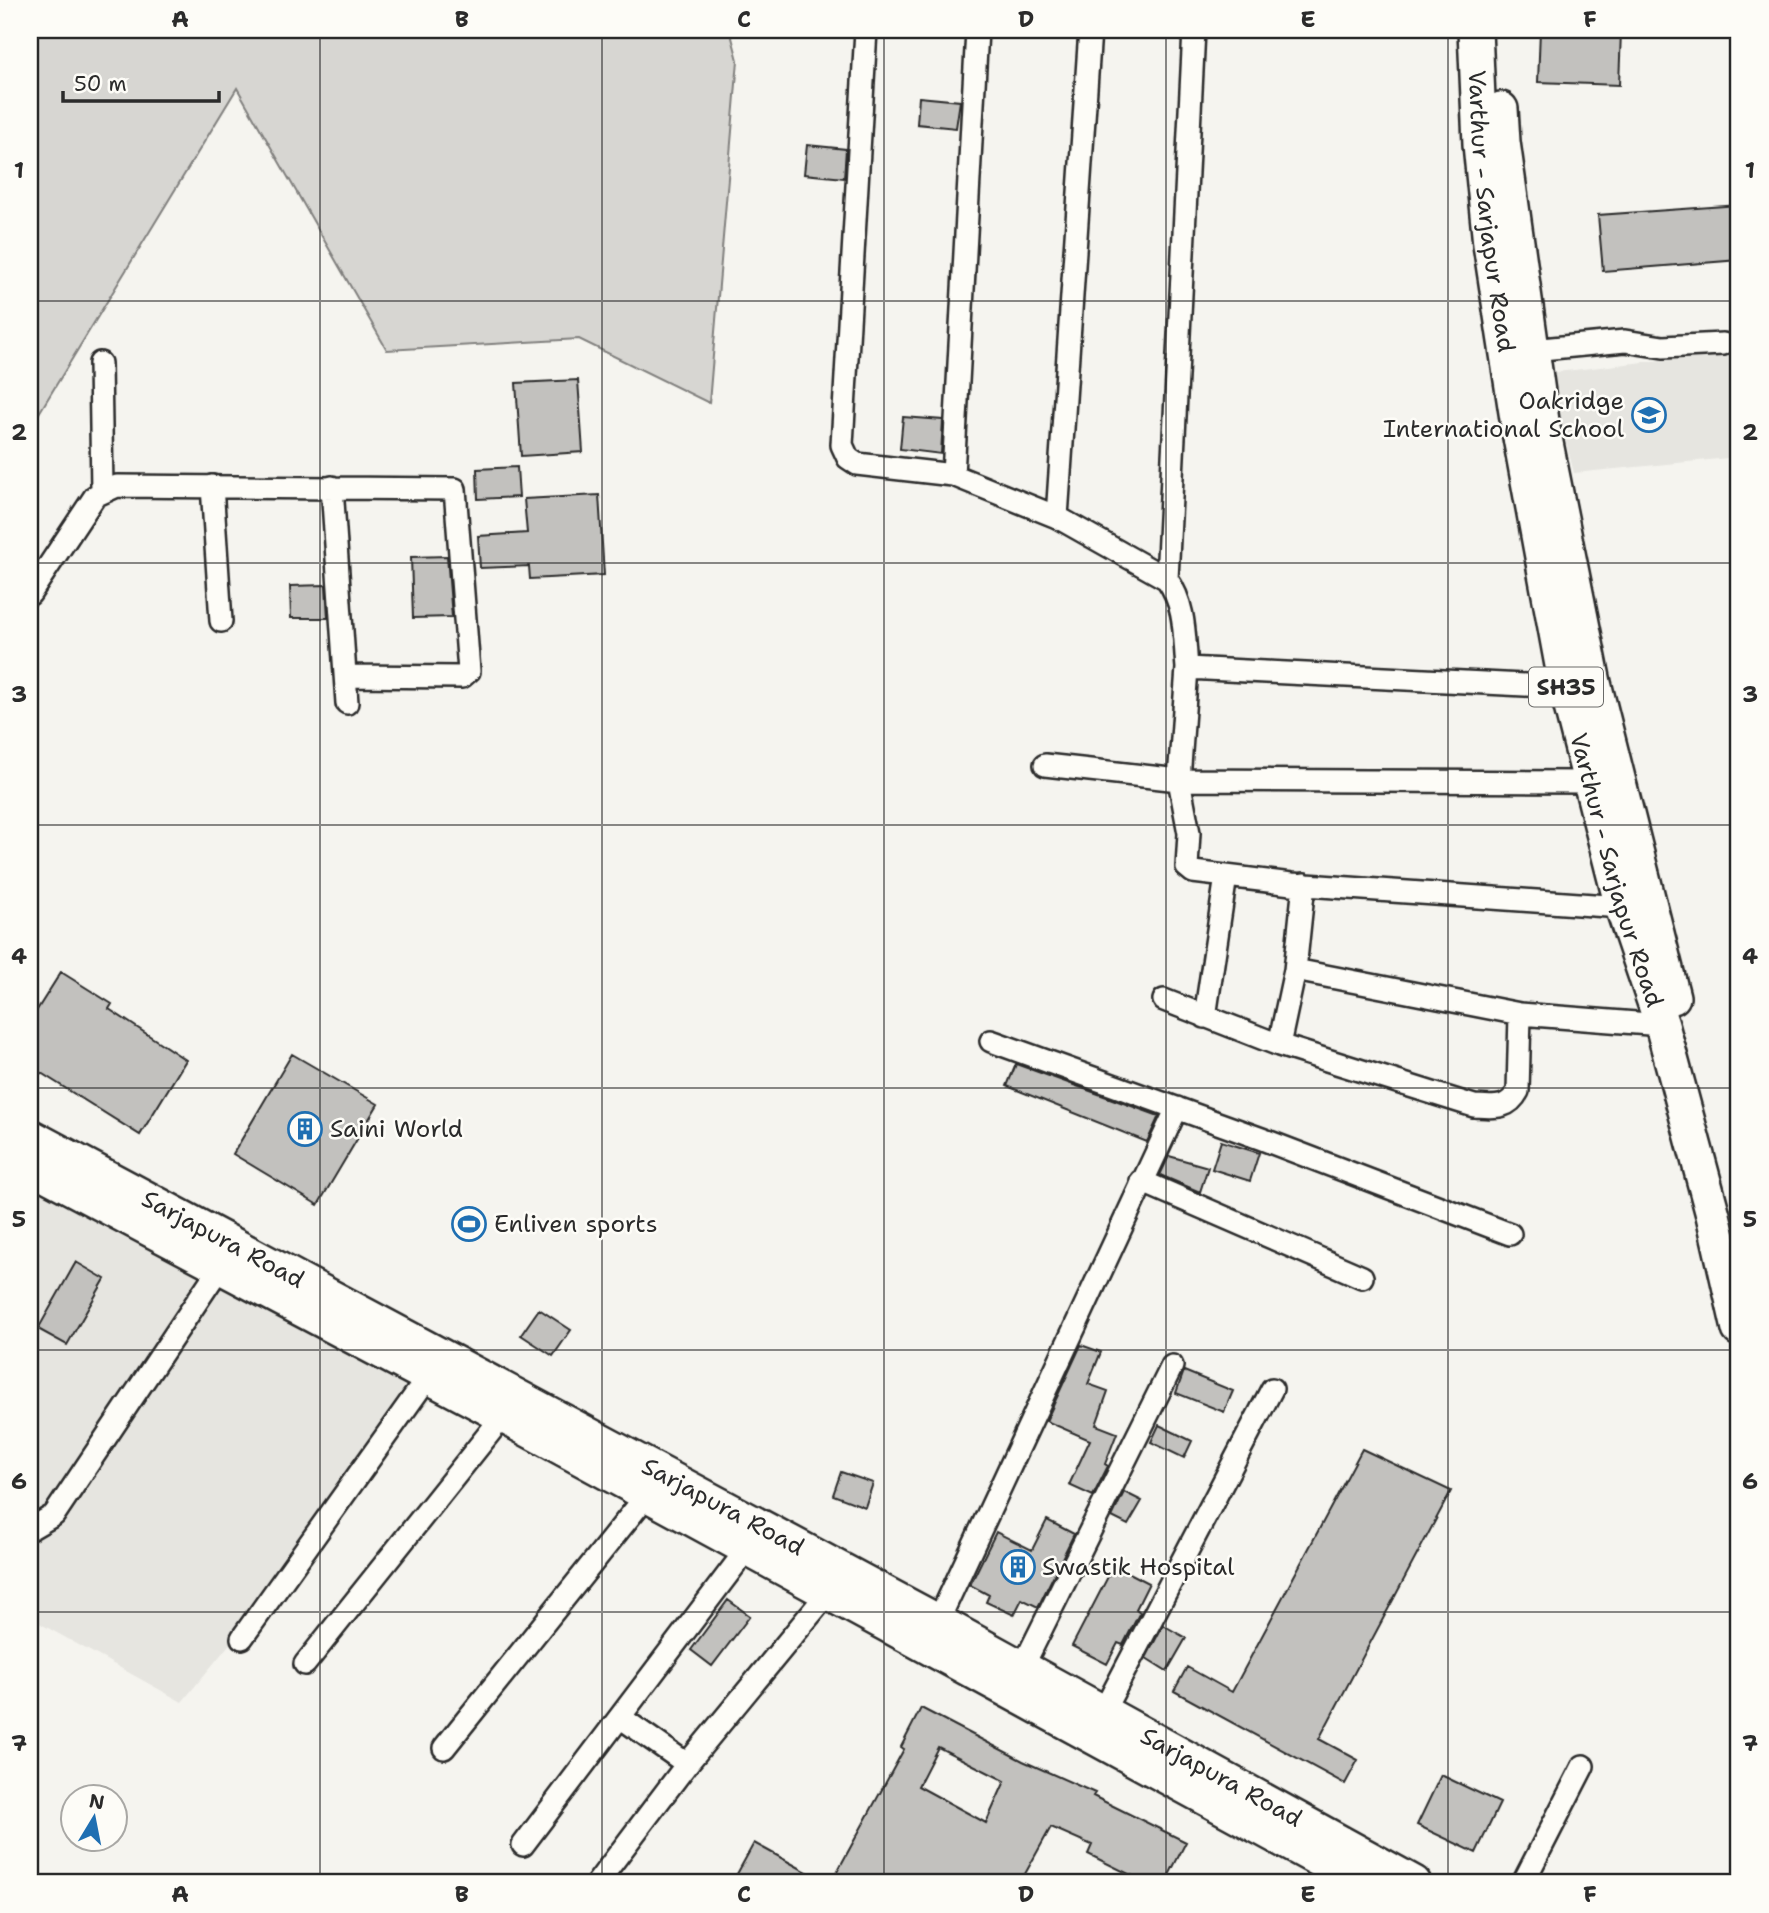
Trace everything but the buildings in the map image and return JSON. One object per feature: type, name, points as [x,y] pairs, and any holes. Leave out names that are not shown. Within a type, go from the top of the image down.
[{"type":"main road","name":"Varthur - Sarjapur Road","points":[[1475,30],[1480,144],[1518,352],[1566,687],[1622,907],[1662,1026],[1713,1215],[1739,1329]]},
{"type":"main road","name":"Varthur - Sarjapur Road","points":[[1498,30],[1518,352],[1542,428],[1594,683],[1739,1272]]},
{"type":"main road","name":"Sarjapura Road","points":[[30,1136],[932,1634],[1362,1883]]},
{"type":"main road","name":"Sarjapura Road","points":[[30,1166],[503,1416],[828,1593],[1021,1670],[1103,1712],[1414,1883]]},
{"type":"street","points":[[866,30],[842,445],[848,458],[857,464],[953,475],[1057,516],[1167,579],[1178,594],[1182,611],[1186,668],[1179,780],[1189,832],[1187,867],[1194,872],[1304,884],[1622,907]]},
{"type":"street","points":[[953,475],[977,30]]},
{"type":"street","points":[[1057,516],[1090,30]]},
{"type":"street","points":[[1167,579],[1194,30]]},
{"type":"street","points":[[1518,352],[1625,341],[1663,347],[1723,344]]},
{"type":"street","points":[[100,363],[102,490]]},
{"type":"street","points":[[30,594],[95,496],[102,490],[117,486],[452,488],[457,494],[469,671],[467,675],[346,676]]},
{"type":"street","points":[[212,486],[221,621]]},
{"type":"street","points":[[332,487],[346,703]]},
{"type":"street","points":[[1186,668],[1566,687]]},
{"type":"street","points":[[1045,765],[1179,780],[1590,782]]},
{"type":"street","points":[[1205,1017],[1226,876]]},
{"type":"street","points":[[1279,1045],[1295,970],[1304,884]]},
{"type":"street","points":[[1295,970],[1520,1014],[1662,1026]]},
{"type":"street","points":[[1164,1000],[1279,1045],[1474,1106],[1498,1107],[1512,1102],[1518,1091],[1520,1014]]},
{"type":"street","points":[[991,1041],[1510,1234]]},
{"type":"street","points":[[932,1634],[1177,1108]]},
{"type":"street","points":[[1141,1181],[1362,1277]]},
{"type":"street","points":[[30,1529],[54,1515],[220,1267]]},
{"type":"street","points":[[1021,1670],[1172,1366]]},
{"type":"street","points":[[242,1638],[428,1377]]},
{"type":"street","points":[[1103,1712],[1272,1389]]},
{"type":"street","points":[[304,1664],[503,1416]]},
{"type":"street","points":[[444,1748],[647,1495]]},
{"type":"street","points":[[523,1845],[747,1549]]},
{"type":"street","points":[[597,1883],[687,1764],[828,1593]]},
{"type":"street","points":[[620,1717],[687,1764]]},
{"type":"street","points":[[1523,1883],[1583,1766]]},
{"type":"shaded area","points":[[30,30],[730,30],[738,60],[709,403],[579,339],[387,350],[237,88],[30,428]]},
{"type":"shaded area","name":"Oakridge International School","points":[[1739,351],[1739,457],[1574,473],[1548,373]]},
{"type":"shaded area","points":[[30,1181],[431,1399],[182,1702],[30,1618]]},
{"type":"place","name":"Oakridge International School","points":[[1649,415]]},
{"type":"place","name":"Saini World","points":[[305,1129]]},
{"type":"place","name":"Enliven sports","points":[[469,1224]]},
{"type":"place","name":"Swastik Hospital","points":[[1018,1567]]}]
